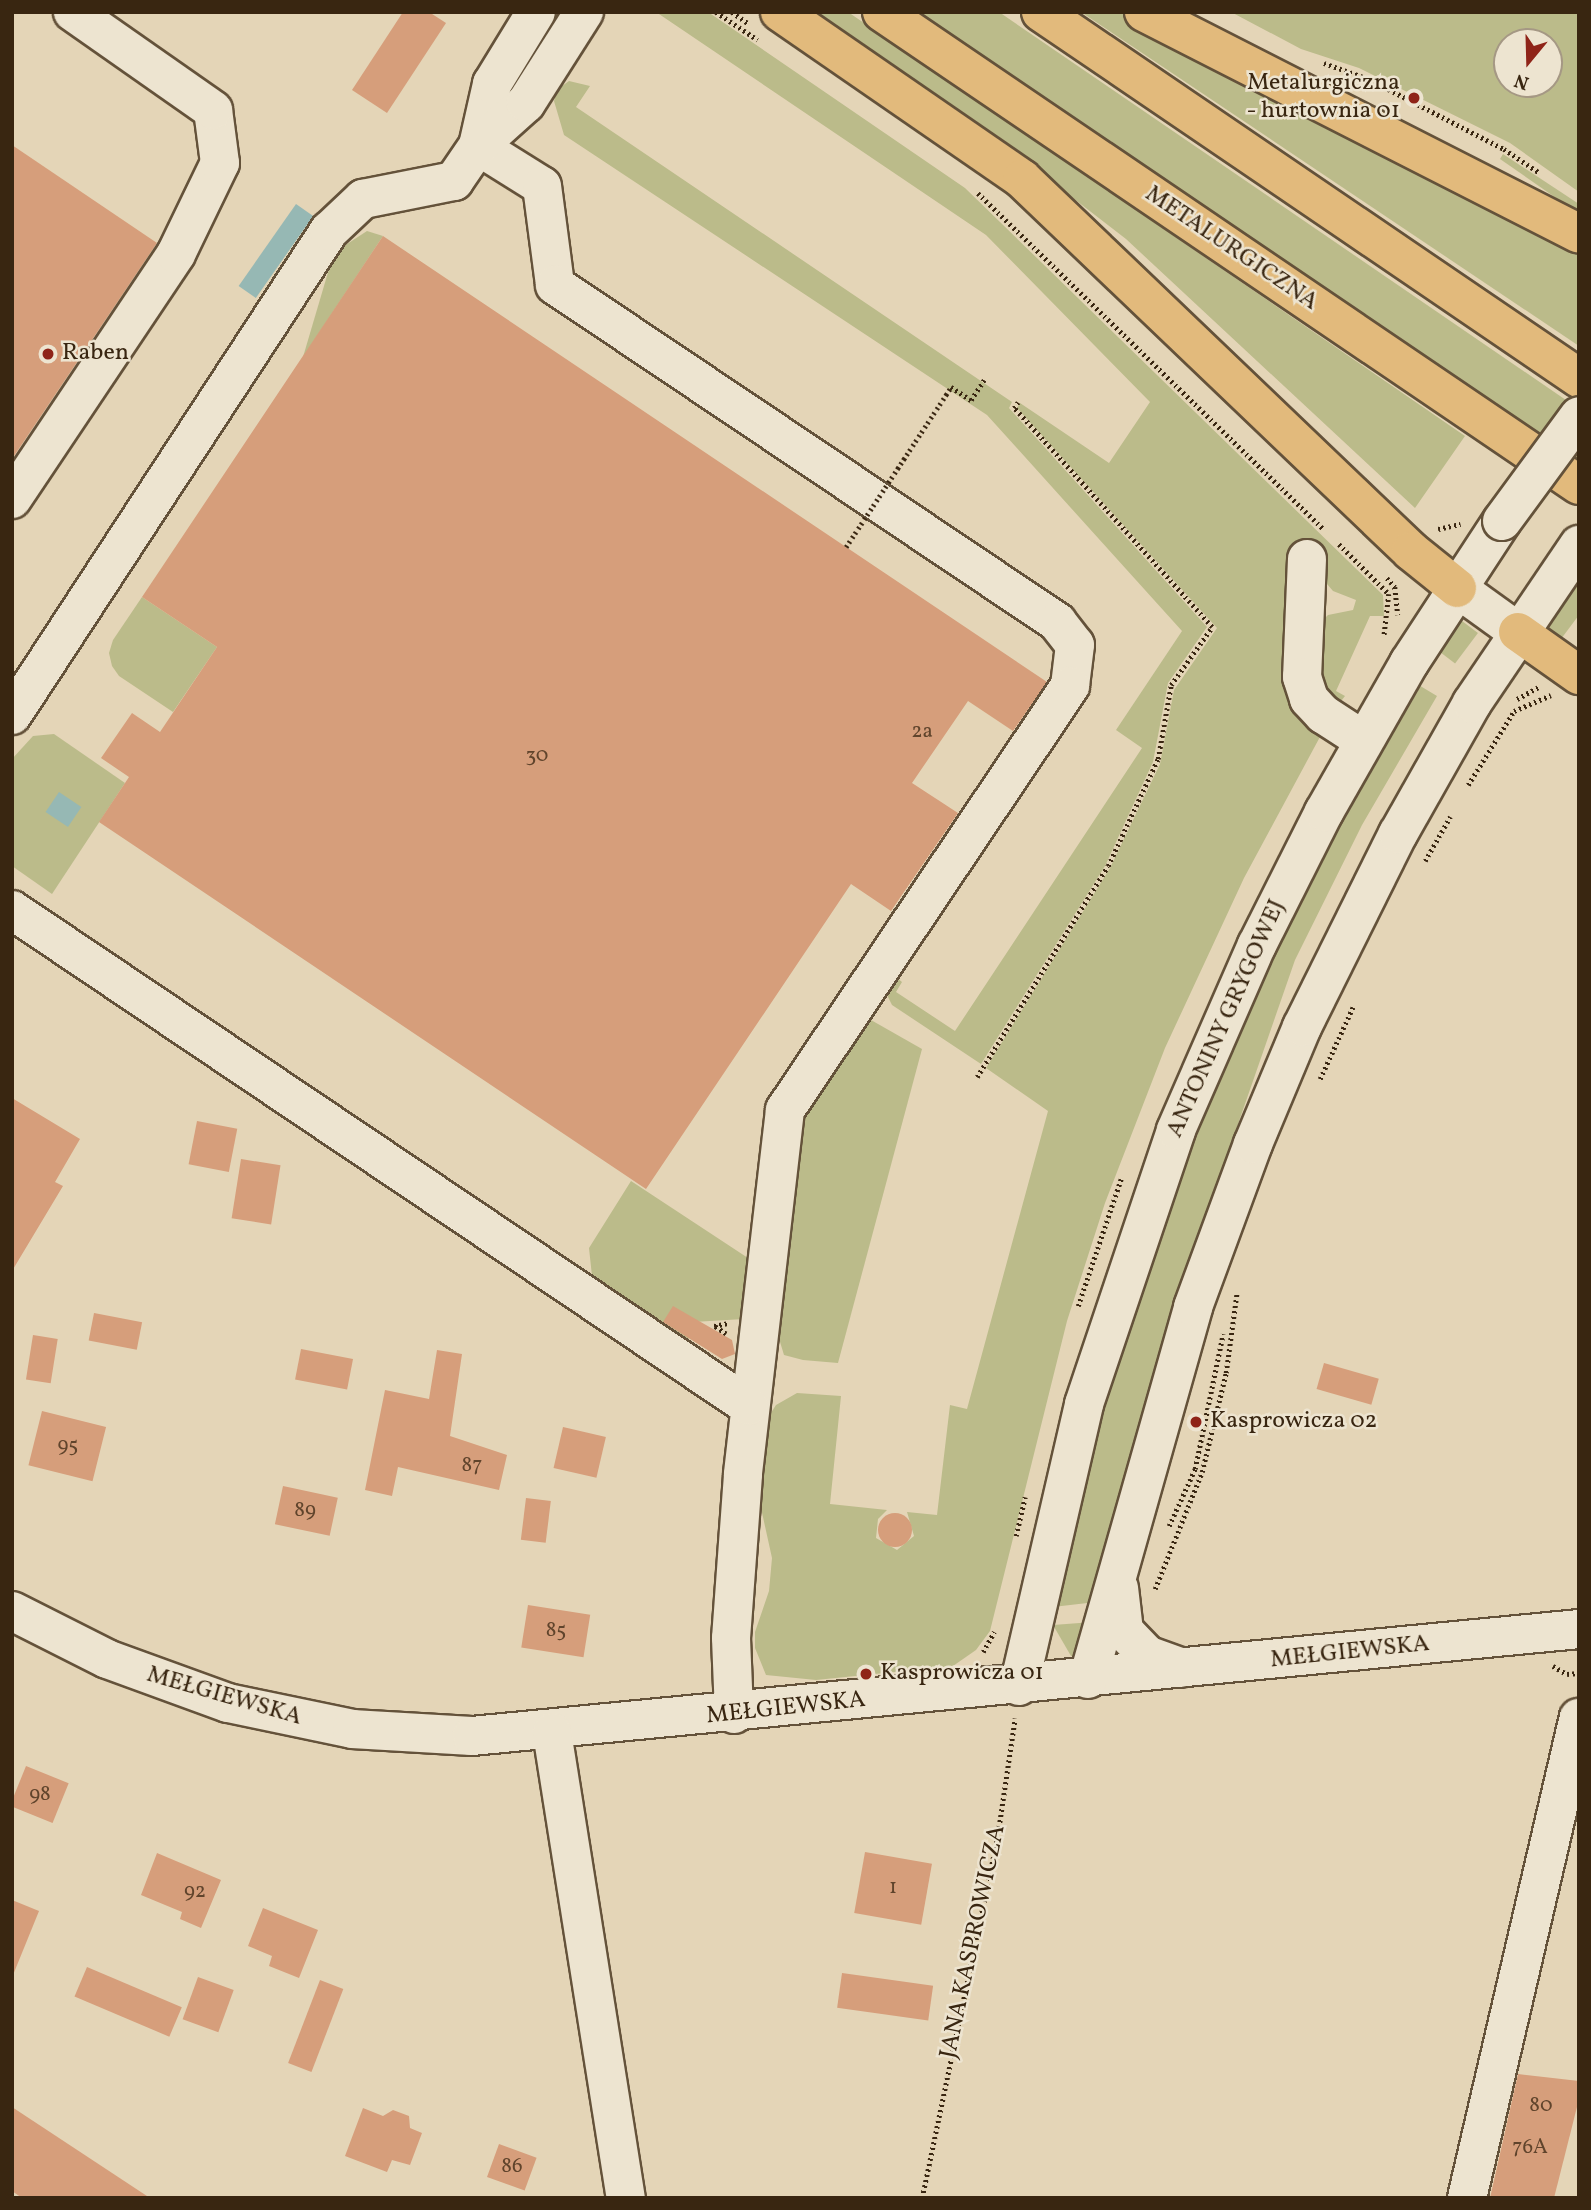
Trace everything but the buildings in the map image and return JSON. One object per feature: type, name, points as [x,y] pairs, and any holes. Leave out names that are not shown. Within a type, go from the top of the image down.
[{"type":"main road","name":"METALURGICZNA","points":[[882,12],[1579,485]]},
{"type":"main road","points":[[1041,12],[1579,378]]},
{"type":"main road","points":[[1144,12],[1579,234]]},
{"type":"main road","points":[[774,24],[1022,179],[1411,551],[1457,588]]},
{"type":"main road","points":[[1518,632],[1569,683]]},
{"type":"street","points":[[478,146],[492,84],[536,12]]},
{"type":"street","points":[[12,715],[329,231],[363,199],[454,181],[478,146],[526,103],[584,12]]},
{"type":"street","points":[[12,499],[176,254],[220,163],[214,110],[88,17]]},
{"type":"street","points":[[478,146],[542,186],[555,285],[1057,622],[1074,645],[1070,686],[785,1110],[750,1406],[731,1638],[734,1714]]},
{"type":"street","name":"ANTONINY GRYGOWEJ","points":[[1019,1686],[1084,1404],[1156,1183],[1256,945],[1363,740],[1419,646],[1502,521],[1579,416]]},
{"type":"street","points":[[1188,1670],[1147,1655],[1124,1632],[1138,1583],[1168,1386],[1268,1106],[1362,902],[1484,685],[1571,555]]},
{"type":"street","points":[[1307,559],[1302,677],[1316,707],[1363,740]]},
{"type":"street","points":[[1457,588],[1518,632]]},
{"type":"street","points":[[12,910],[750,1406]]},
{"type":"street","points":[[1088,1679],[1138,1583]]},
{"type":"street","name":"MEŁGIEWSKA","points":[[12,1611],[143,1674],[275,1715],[394,1733],[472,1736],[552,1732],[1579,1629]]},
{"type":"street","points":[[1467,2198],[1579,1718]]},
{"type":"street","points":[[552,1732],[626,2198]]},
{"type":"path","points":[[732,12],[774,24]]},
{"type":"path","points":[[1310,59],[1369,79],[1504,149],[1545,177]]},
{"type":"path","points":[[975,191],[1384,588],[1390,607],[1381,644]]},
{"type":"path","points":[[1065,265],[1329,522]]},
{"type":"path","points":[[846,547],[951,387],[971,400],[984,380]]},
{"type":"path","points":[[976,1077],[1108,866],[1157,759],[1171,685],[1213,627],[1014,408],[1018,402]]},
{"type":"path","points":[[1385,576],[1395,587],[1399,629],[1419,646]]},
{"type":"path","points":[[1505,724],[1514,711],[1569,683]]},
{"type":"path","points":[[1458,788],[1510,702],[1484,685]]},
{"type":"path","points":[[1419,857],[1445,811]]},
{"type":"path","points":[[1310,1081],[1326,1046]]},
{"type":"path","points":[[1227,1301],[1230,1288]]},
{"type":"path","points":[[1163,1538],[1195,1469],[1224,1324]]},
{"type":"path","points":[[1567,1674],[1579,1673]]},
{"type":"path","name":"JANA KASPROWICZA","points":[[922,2198],[1002,1811],[1019,1686]]},
{"type":"green space","points":[[656,12],[708,12],[965,188],[1383,595],[1384,616],[1370,616],[1336,691],[1345,696],[1338,705],[1321,696],[1320,623],[1328,615],[1353,610],[1356,600],[1333,591],[1315,570],[1321,735],[1244,878],[1165,1048],[1105,1203],[1067,1321],[990,1631],[976,1650],[953,1666],[816,1680],[766,1675],[755,1648],[755,1632],[769,1591],[772,1558],[759,1499],[769,1416],[776,1405],[797,1393],[841,1396],[830,1504],[887,1510],[878,1519],[876,1538],[897,1550],[914,1536],[907,1512],[937,1515],[950,1405],[967,1409],[1048,1111],[986,1068],[1110,868],[1160,764],[1174,690],[1217,628],[1017,408],[1020,403],[1109,463],[1150,402],[986,235]]},
{"type":"green space","points":[[816,12],[848,12],[1465,436],[1415,508],[1126,239],[976,123]]},
{"type":"green space","points":[[908,12],[999,12],[1579,409],[1579,467]]},
{"type":"green space","points":[[1081,12],[1119,12],[1579,255],[1579,346]]},
{"type":"green space","points":[[1231,12],[1579,12],[1579,192],[1510,143],[1359,68],[1301,49]]},
{"type":"green space","points":[[569,81],[590,86],[576,107],[1012,402],[1009,408],[1207,627],[1168,683],[1153,762],[1105,866],[981,1064],[892,1005],[884,989],[891,973],[902,982],[896,992],[955,1031],[1142,748],[1116,730],[1182,631],[987,415],[564,135],[554,101],[558,89]]},
{"type":"green space","points":[[1503,154],[1579,204],[1579,214],[1500,159]]},
{"type":"green space","points":[[367,231],[383,236],[303,357],[329,269],[341,248]]},
{"type":"green space","points":[[1579,578],[1579,615],[1561,639],[1543,626]]},
{"type":"green space","points":[[142,597],[217,647],[173,712],[119,676],[112,666],[109,653],[113,640]]},
{"type":"green space","points":[[1458,618],[1478,633],[1455,663],[1435,648]]},
{"type":"green space","points":[[1417,684],[1437,696],[1362,825],[1295,960],[1173,1311],[1096,1602],[1053,1607],[1089,1452],[1173,1178],[1273,944]]},
{"type":"green space","points":[[54,734],[125,783],[52,894],[12,866],[12,759],[33,736]]},
{"type":"green space","points":[[871,1020],[922,1049],[838,1363],[803,1360],[784,1355],[777,1332],[800,1126],[806,1104],[859,1022]]},
{"type":"green space","points":[[631,1181],[748,1258],[744,1319],[693,1322],[688,1341],[600,1288],[592,1276],[589,1248]]},
{"type":"green space","points":[[1093,1622],[1076,1656],[1071,1656],[1053,1625]]},
{"type":"water","points":[[296,204],[313,216],[256,298],[239,286]]},
{"type":"water","points":[[59,792],[81,807],[68,827],[46,812]]},
{"type":"place","name":"Metalurgiczna - hurtownia 01","points":[[1414,98]]},
{"type":"place","name":"Raben","points":[[48,354]]},
{"type":"place","name":"Kasprowicza 02","points":[[1196,1422]]},
{"type":"place","name":"Kasprowicza 01","points":[[866,1674]]}]
